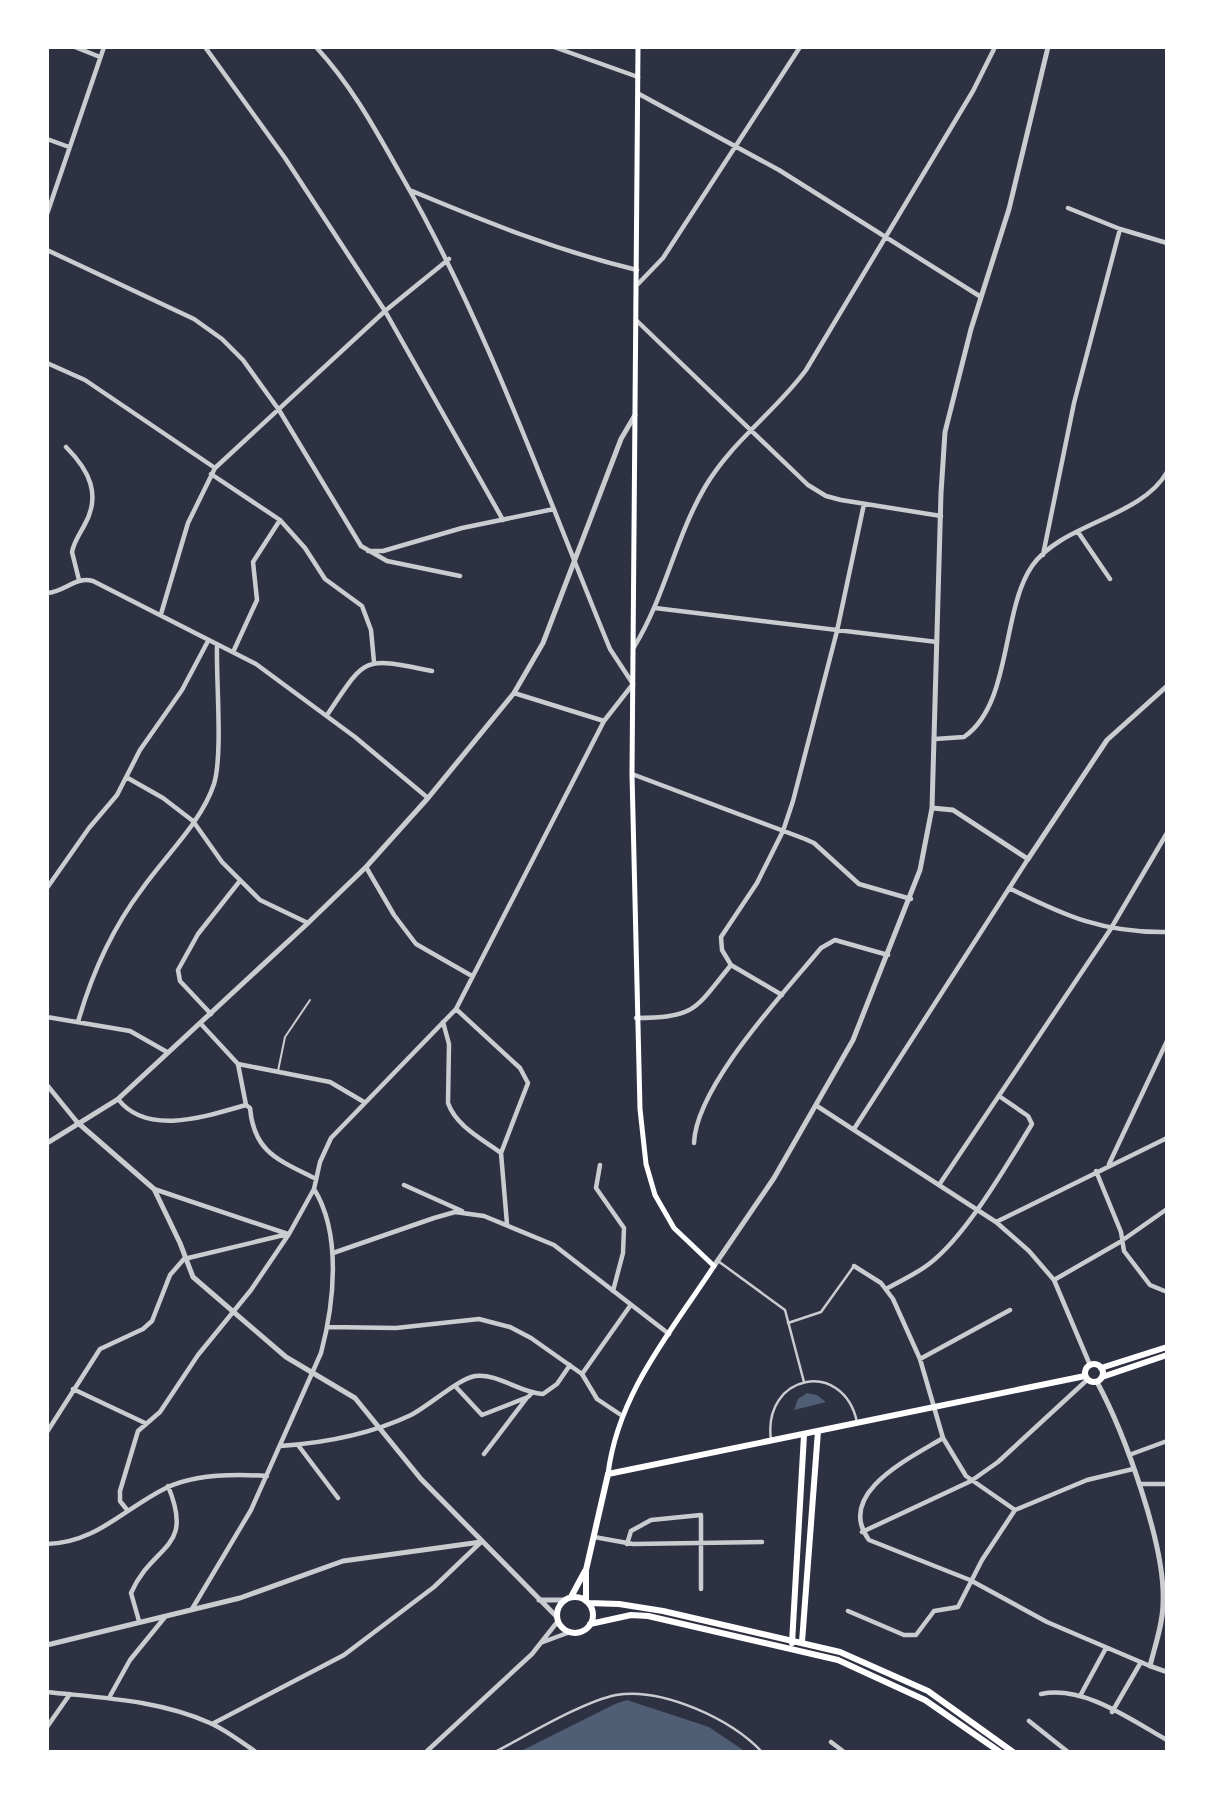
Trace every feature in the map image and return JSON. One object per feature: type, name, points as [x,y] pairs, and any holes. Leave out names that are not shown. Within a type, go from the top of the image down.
[{"type":"main road","points":[[590,1624],[593,1611],[588,1602],[586,1570],[621,1415],[635,1385],[716,1264],[674,1228],[662,1211],[650,1180],[642,1132],[636,1018],[632,774],[638,47]]},
{"type":"main road","points":[[1086,1378],[1090,1365],[1101,1368],[1167,1347]]},
{"type":"main road","points":[[608,1474],[1086,1378],[1100,1380],[1167,1355]]},
{"type":"main road","points":[[1100,1380],[1101,1368]]},
{"type":"main road","points":[[799,1647],[818,1432]]},
{"type":"main road","points":[[791,1640],[804,1435]]},
{"type":"main road","points":[[586,1570],[557,1610],[557,1619],[570,1632],[579,1632],[590,1624],[638,1615],[775,1644],[840,1652],[906,1680],[955,1708],[1013,1752]]},
{"type":"main road","points":[[568,1598],[640,1606],[791,1640],[799,1647],[838,1660],[908,1690],[951,1716],[1000,1752]]},
{"type":"street","points":[[75,47],[100,57]]},
{"type":"street","points":[[47,214],[104,47]]},
{"type":"street","points":[[205,47],[285,158],[385,311],[503,520]]},
{"type":"street","points":[[128,1511],[120,1501],[120,1491],[135,1436],[145,1423],[160,1412],[198,1355],[233,1312],[289,1234],[314,1189],[331,1138],[456,1009],[604,721],[633,684],[610,649],[449,259],[360,102],[316,47]]},
{"type":"street","points":[[554,47],[639,78]]},
{"type":"street","points":[[638,284],[663,258],[800,47]]},
{"type":"street","points":[[634,647],[655,608],[697,502],[730,451],[791,391],[806,370],[995,47]]},
{"type":"street","points":[[804,1382],[785,1310],[716,1264],[817,1106],[853,1040],[911,899],[927,841],[932,808],[935,739],[942,460],[949,412],[1009,209],[1048,47]]},
{"type":"street","points":[[639,94],[734,145],[981,297]]},
{"type":"street","points":[[47,139],[69,147]]},
{"type":"street","points":[[410,190],[521,237],[571,254],[638,270]]},
{"type":"street","points":[[1068,208],[1121,229],[1167,243]]},
{"type":"street","points":[[1043,556],[1074,403],[1121,229]]},
{"type":"street","points":[[47,250],[194,319],[222,339],[243,360],[279,410],[356,539],[366,551],[387,561],[460,576]]},
{"type":"street","points":[[161,614],[188,523],[215,468],[385,311],[449,259]]},
{"type":"street","points":[[637,321],[808,485],[826,496],[941,516]]},
{"type":"street","points":[[49,364],[112,397],[215,468]]},
{"type":"street","points":[[47,1143],[118,1099],[308,923],[366,867],[428,798],[514,693],[543,643],[621,439],[636,413]]},
{"type":"street","points":[[65,447],[87,471],[94,495],[86,524],[72,552],[79,580]]},
{"type":"street","points":[[935,739],[964,737],[981,716],[1001,668],[1024,581],[1043,556],[1079,532],[1145,496],[1158,485],[1167,472]]},
{"type":"street","points":[[211,474],[280,520],[305,548],[325,579],[362,606],[370,630],[374,662]]},
{"type":"street","points":[[782,995],[731,965],[722,950],[721,937],[757,883],[783,831],[837,631],[863,504]]},
{"type":"street","points":[[366,551],[383,551],[554,509]]},
{"type":"street","points":[[234,650],[257,600],[253,562],[280,520]]},
{"type":"street","points":[[1079,532],[1110,579]]},
{"type":"street","points":[[47,593],[64,590],[79,580],[93,581],[161,614],[208,641],[234,650],[327,715],[428,798]]},
{"type":"street","points":[[655,608],[938,642]]},
{"type":"street","points":[[47,888],[126,777],[149,736],[188,679],[208,641]]},
{"type":"street","points":[[78,1022],[89,983],[108,940],[141,889],[209,797],[217,770],[217,645]]},
{"type":"street","points":[[327,715],[356,671],[374,662],[432,671]]},
{"type":"street","points":[[854,1129],[1107,740],[1167,686]]},
{"type":"street","points":[[514,693],[604,721]]},
{"type":"street","points":[[632,774],[814,844],[859,884],[911,899]]},
{"type":"street","points":[[126,777],[163,798],[193,821],[239,882],[260,900],[308,923]]},
{"type":"street","points":[[932,808],[954,810],[1028,859]]},
{"type":"street","points":[[939,1185],[1110,930],[1167,833]]},
{"type":"street","points":[[366,867],[394,915],[416,944],[472,976]]},
{"type":"street","points":[[212,1014],[180,981],[177,970],[198,934],[239,882]]},
{"type":"street","points":[[1009,888],[1064,916],[1110,930],[1167,932]]},
{"type":"street","points":[[694,1143],[697,1120],[707,1098],[782,995],[828,941],[846,943],[888,955]]},
{"type":"street","points":[[636,1018],[670,1018],[689,1013],[731,965]]},
{"type":"street","points":[[456,1009],[520,1068],[528,1083],[501,1153],[507,1224]]},
{"type":"street","points":[[47,1017],[130,1031],[167,1052]]},
{"type":"street","points":[[443,1022],[449,1044],[448,1103],[451,1111],[461,1123],[501,1153]]},
{"type":"street","points":[[201,1024],[238,1064],[254,1134],[262,1147],[316,1179]]},
{"type":"street","points":[[1108,1165],[1167,1041]]},
{"type":"street","points":[[238,1064],[330,1082],[364,1102]]},
{"type":"street","points":[[47,1085],[77,1122],[138,1178],[154,1189],[289,1234]]},
{"type":"street","points":[[886,1289],[935,1259],[976,1209],[1032,1124],[1028,1116],[999,1096]]},
{"type":"street","points":[[118,1099],[136,1116],[176,1120],[196,1118],[246,1105]]},
{"type":"street","points":[[817,1106],[996,1222],[1039,1261],[1054,1280],[1090,1365]]},
{"type":"street","points":[[996,1222],[1167,1138]]},
{"type":"street","points":[[600,1166],[596,1188],[618,1217],[625,1238],[613,1291]]},
{"type":"street","points":[[1096,1171],[1121,1232],[1120,1242],[1124,1251],[1150,1285],[1167,1292]]},
{"type":"street","points":[[404,1185],[554,1245],[668,1334]]},
{"type":"street","points":[[154,1189],[193,1277],[286,1357],[355,1398],[421,1479],[557,1619],[542,1642],[426,1752]]},
{"type":"street","points":[[192,1609],[245,1522],[313,1374],[328,1327],[333,1253],[319,1198],[314,1189]]},
{"type":"street","points":[[1054,1280],[1120,1242],[1167,1209]]},
{"type":"street","points":[[333,1253],[434,1218],[466,1212]]},
{"type":"street","points":[[47,1432],[100,1349],[143,1329],[152,1321],[170,1275],[184,1259],[289,1234]]},
{"type":"street","points":[[788,1323],[821,1312],[854,1266],[886,1289],[920,1359],[943,1438],[971,1481],[1015,1510]]},
{"type":"street","points":[[582,1374],[630,1306]]},
{"type":"street","points":[[920,1359],[1010,1310]]},
{"type":"street","points":[[328,1327],[396,1328],[479,1319],[520,1331],[582,1374],[597,1399],[621,1415]]},
{"type":"street","points":[[456,1387],[482,1415],[530,1395],[549,1391],[570,1365]]},
{"type":"street","points":[[280,1446],[298,1445],[381,1427],[429,1406],[456,1387],[478,1376],[530,1395]]},
{"type":"street","points":[[862,1532],[971,1481],[998,1462],[1086,1378]]},
{"type":"street","points":[[1100,1380],[1139,1483],[1165,1591],[1162,1618],[1150,1666]]},
{"type":"street","points":[[771,1440],[770,1414],[775,1403],[782,1393],[804,1382],[816,1381],[839,1390],[848,1399],[857,1422]]},
{"type":"street","points":[[73,1389],[145,1423]]},
{"type":"street","points":[[484,1454],[530,1395]]},
{"type":"street","points":[[943,1438],[877,1481],[859,1516],[862,1532],[869,1541],[971,1580],[1047,1622],[1167,1672]]},
{"type":"street","points":[[1129,1455],[1167,1441]]},
{"type":"street","points":[[298,1445],[338,1498]]},
{"type":"street","points":[[848,1611],[911,1637],[919,1632],[934,1611],[958,1607],[971,1580],[1015,1510],[1087,1480],[1133,1469]]},
{"type":"street","points":[[47,1544],[80,1541],[168,1486],[239,1475],[267,1476]]},
{"type":"street","points":[[1139,1483],[1167,1484]]},
{"type":"street","points":[[139,1621],[131,1593],[171,1540],[179,1523],[178,1510],[168,1486]]},
{"type":"street","points":[[627,1544],[631,1531],[647,1521],[701,1515],[701,1589]]},
{"type":"street","points":[[594,1537],[627,1544],[702,1545],[762,1542]]},
{"type":"street","points":[[47,1645],[250,1595],[343,1561],[481,1542]]},
{"type":"street","points":[[212,1724],[344,1655],[434,1587],[481,1542]]},
{"type":"street","points":[[539,1600],[568,1598]]},
{"type":"street","points":[[110,1696],[137,1650],[167,1615]]},
{"type":"street","points":[[542,1642],[570,1632]]},
{"type":"street","points":[[1080,1696],[1106,1648]]},
{"type":"street","points":[[1112,1712],[1141,1662]]},
{"type":"street","points":[[47,1692],[110,1696],[171,1710],[212,1724],[256,1752]]},
{"type":"street","points":[[1041,1695],[1052,1692],[1080,1696],[1167,1740]]},
{"type":"street","points":[[47,1727],[71,1693]]},
{"type":"street","points":[[495,1752],[596,1702],[629,1694],[662,1699],[707,1713],[732,1727],[762,1752]]},
{"type":"street","points":[[1029,1721],[1068,1752]]},
{"type":"street","points":[[831,1742],[844,1752]]},
{"type":"lane","points":[[278,1072],[285,1037],[310,1000]]},
{"type":"water","points":[[807,1393],[817,1395],[826,1402],[794,1410],[798,1399]]},
{"type":"water","points":[[627,1700],[709,1727],[746,1752],[519,1752]]}]
